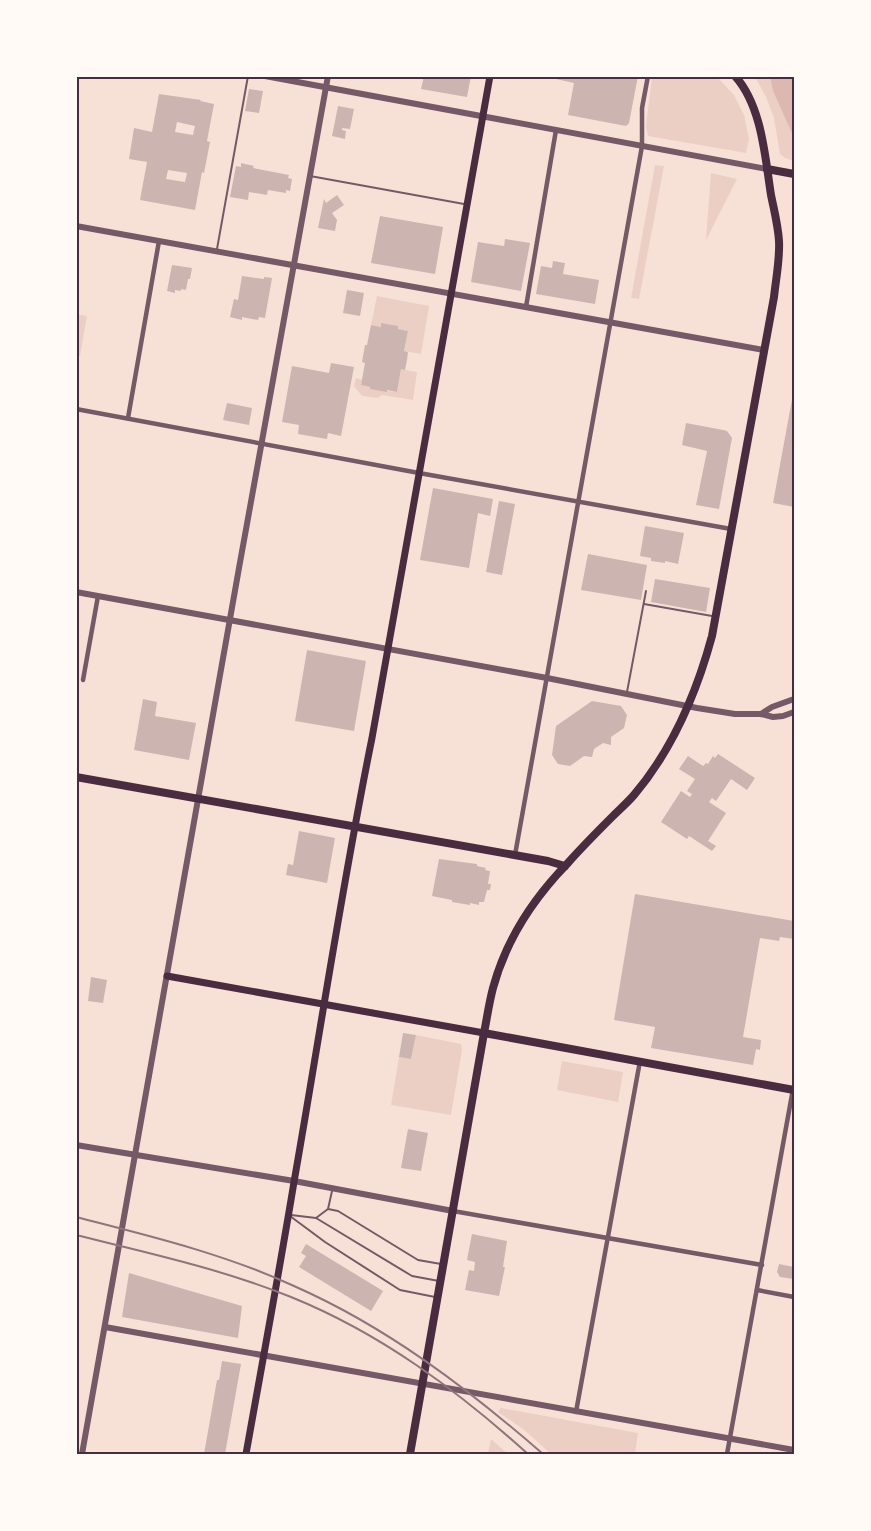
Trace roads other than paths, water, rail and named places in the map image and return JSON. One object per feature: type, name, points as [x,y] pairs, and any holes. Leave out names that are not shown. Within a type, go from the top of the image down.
[{"type":"main road","points":[[246,1455],[354,827],[490,76]]},
{"type":"main road","points":[[410,1455],[484,1033],[493,987],[501,963],[522,920],[545,888],[634,795],[677,732],[704,664],[716,616],[774,297],[779,252],[776,217],[759,123],[746,91],[735,76]]},
{"type":"main road","points":[[767,169],[795,174]]},
{"type":"main road","points":[[76,777],[548,861],[565,866]]},
{"type":"main road","points":[[167,976],[794,1089]]},
{"type":"street","points":[[265,76],[767,169]]},
{"type":"street","points":[[82,1455],[328,76]]},
{"type":"street","points":[[515,855],[642,146],[642,108],[648,76]]},
{"type":"street","points":[[526,307],[556,130]]},
{"type":"street","points":[[76,226],[764,350]]},
{"type":"street","points":[[128,418],[159,241]]},
{"type":"street","points":[[76,409],[731,529]]},
{"type":"street","points":[[76,592],[735,714],[761,714],[773,717],[795,712]]},
{"type":"street","points":[[83,680],[98,596]]},
{"type":"street","points":[[761,714],[772,707],[795,699]]},
{"type":"street","points":[[576,1412],[640,1061]]},
{"type":"street","points":[[727,1455],[794,1089]]},
{"type":"street","points":[[76,1145],[294,1181],[762,1265]]},
{"type":"street","points":[[757,1290],[795,1297]]},
{"type":"street","points":[[105,1327],[795,1450]]},
{"type":"lane","points":[[217,252],[248,76]]},
{"type":"lane","points":[[310,176],[467,205]]},
{"type":"lane","points":[[627,694],[646,591]]},
{"type":"lane","points":[[644,604],[716,616]]},
{"type":"lane","points":[[316,1218],[328,1209],[333,1188]]},
{"type":"lane","points":[[328,1209],[338,1211],[418,1260],[443,1264]]},
{"type":"lane","points":[[288,1215],[316,1218],[412,1276],[440,1281]]},
{"type":"lane","points":[[288,1215],[332,1247],[400,1290],[438,1297]]},
{"type":"railway","points":[[76,1217],[241,1264],[328,1302],[394,1340],[425,1361],[543,1454]]},
{"type":"railway","points":[[76,1235],[185,1262],[238,1278],[324,1311],[416,1365],[474,1408],[528,1454]]}]
